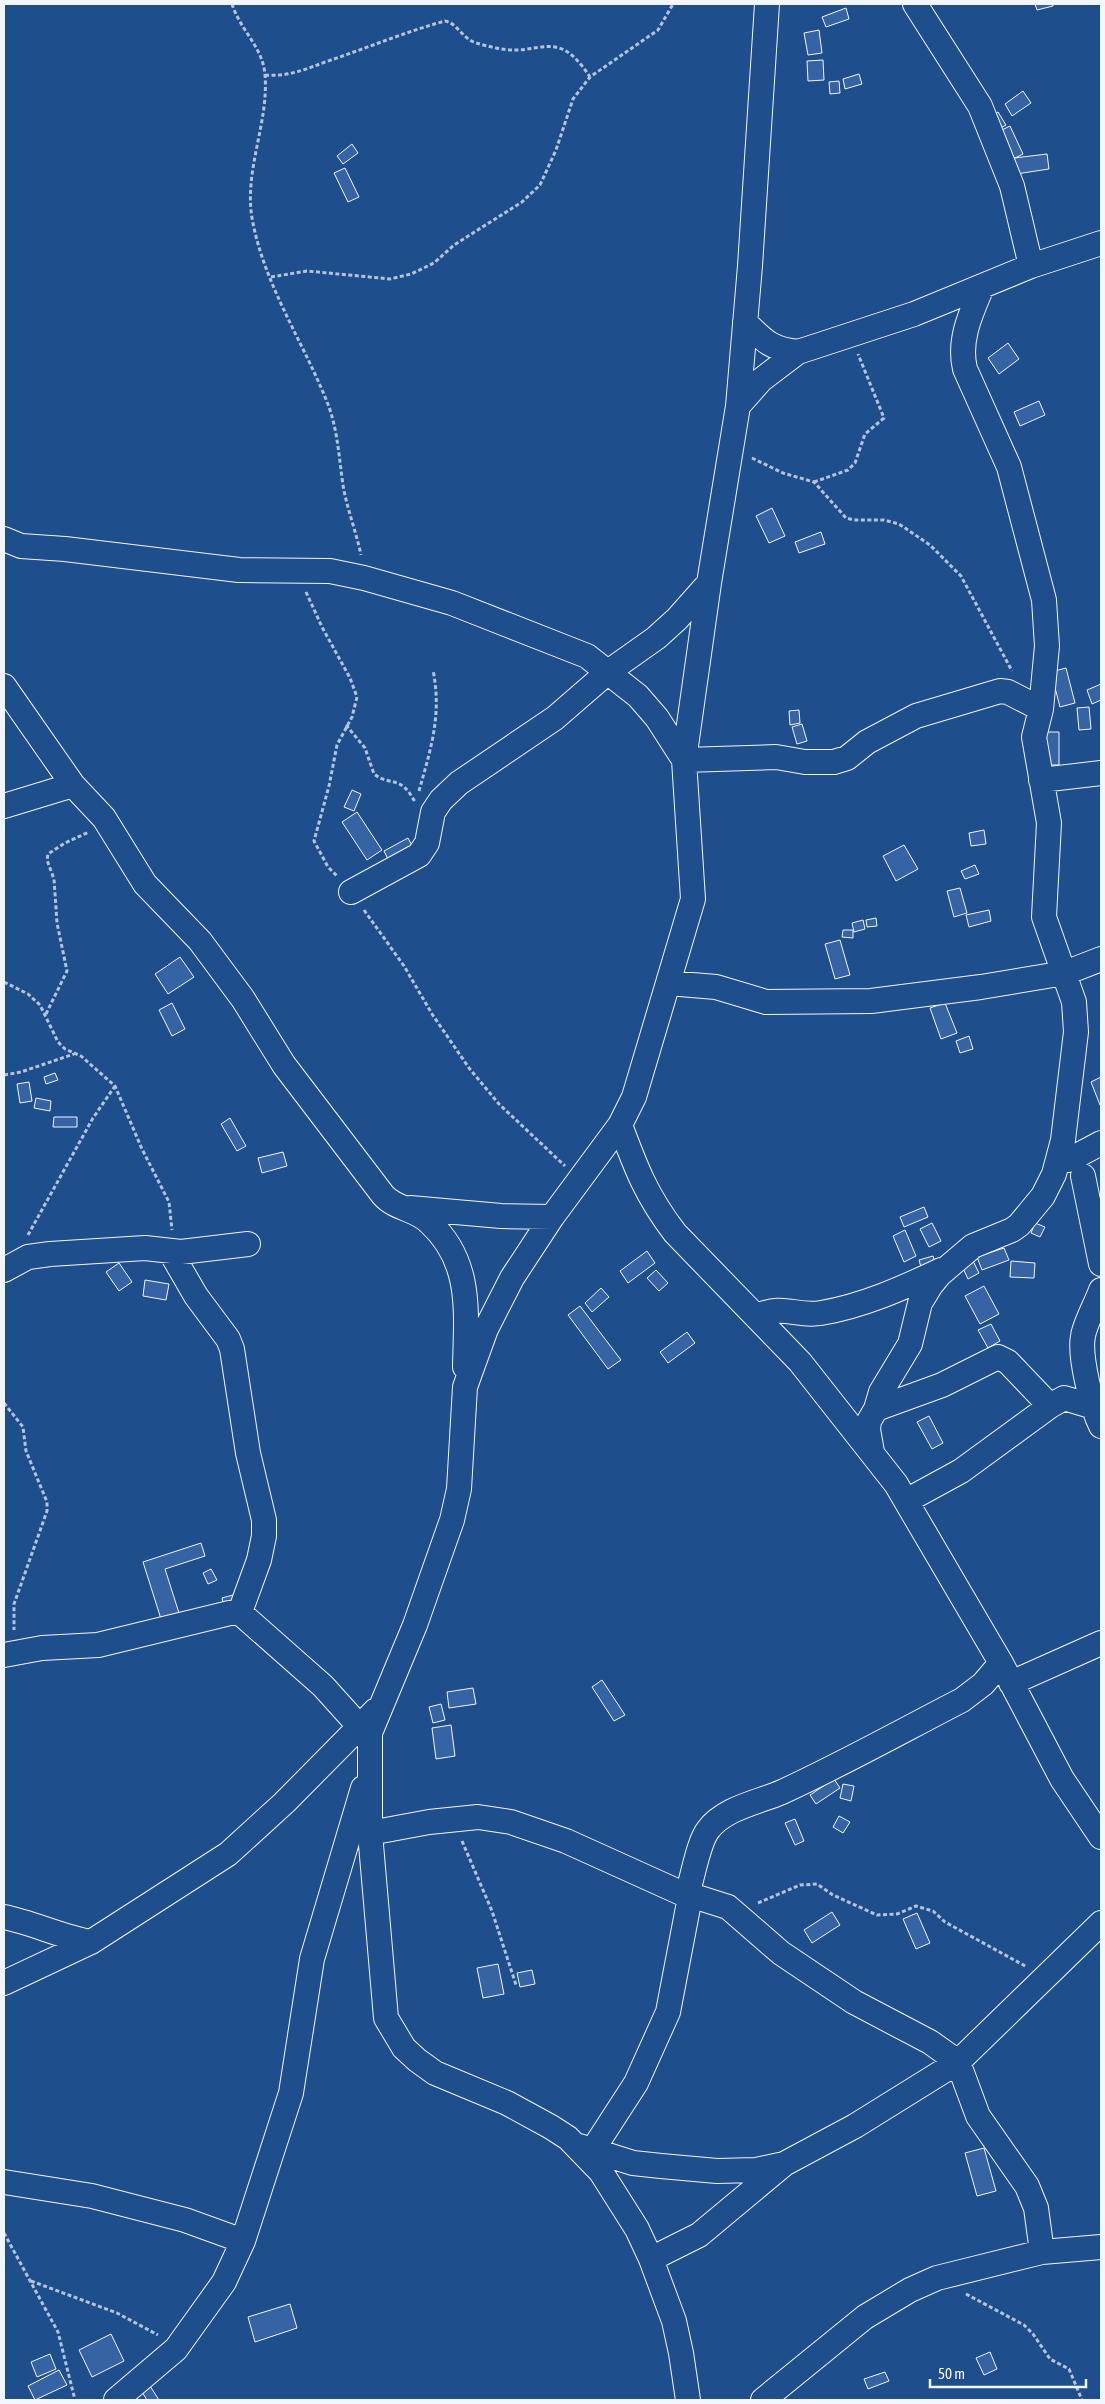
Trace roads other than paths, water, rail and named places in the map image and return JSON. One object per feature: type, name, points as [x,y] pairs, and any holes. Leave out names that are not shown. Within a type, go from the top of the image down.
[{"type":"street","points":[[465,1387],[486,1329],[512,1278],[552,1217],[620,1125],[634,1097],[693,899],[684,760],[709,583],[738,406],[767,4]]},
{"type":"street","points":[[915,4],[980,106],[1012,186],[1031,266]]},
{"type":"street","points":[[738,406],[761,380],[798,352],[853,335],[982,287],[1031,266],[1101,243]]},
{"type":"street","points":[[982,287],[968,321],[962,358],[965,369],[1008,467],[1044,600],[1047,646],[1034,705],[1034,736],[1049,836],[1044,917],[1066,973],[1074,1002],[1078,1168],[1101,1264]]},
{"type":"street","points":[[745,322],[771,346],[780,350],[798,352]]},
{"type":"street","points":[[4,539],[21,546],[186,562],[239,570],[321,570],[364,578],[452,603],[587,656],[638,696],[657,718],[684,760]]},
{"type":"street","points":[[351,892],[419,855],[427,843],[433,812],[441,800],[459,783],[555,718],[608,672],[677,619],[709,583]]},
{"type":"street","points":[[587,656],[634,653]]},
{"type":"street","points":[[4,686],[73,785],[104,818],[145,884],[200,942],[243,998],[284,1065],[373,1182],[389,1201],[429,1222],[445,1238],[455,1255],[466,1290],[465,1387],[459,1489],[452,1520],[415,1625],[379,1707],[370,1733],[370,1833],[386,2018],[404,2048],[435,2073],[507,2103],[551,2127],[582,2147],[633,2163],[717,2172],[756,2170],[784,2164]]},
{"type":"street","points":[[684,760],[776,757],[805,762],[834,762],[847,758],[867,742],[925,713],[1000,691],[1008,692],[1034,705]]},
{"type":"street","points":[[1041,780],[1101,773]]},
{"type":"street","points":[[4,806],[73,785]]},
{"type":"street","points":[[668,983],[716,987],[766,1002],[871,1001],[981,987],[1066,973],[1101,959]]},
{"type":"street","points":[[620,1125],[643,1184],[659,1212],[675,1232],[800,1362],[896,1484],[1006,1673],[1062,1779],[1101,1837]]},
{"type":"street","points":[[872,1452],[868,1426],[881,1392],[910,1344],[920,1303],[931,1285],[946,1268],[973,1246],[1012,1230],[1019,1225],[1042,1196],[1054,1174],[1078,1168],[1101,1143]]},
{"type":"street","points":[[403,1208],[501,1216],[552,1217]]},
{"type":"street","points":[[6,1268],[28,1257],[59,1253],[123,1248],[145,1248],[181,1252],[248,1244]]},
{"type":"street","points":[[170,1251],[196,1296],[228,1339],[232,1349],[248,1453],[264,1520],[264,1536],[259,1560],[240,1612]]},
{"type":"street","points":[[757,1316],[774,1310],[818,1314],[841,1309],[900,1289],[946,1268]]},
{"type":"street","points":[[1098,1416],[1084,1357],[1083,1336],[1101,1290]]},
{"type":"street","points":[[876,1409],[942,1385],[998,1357],[1008,1362],[1050,1406]]},
{"type":"street","points":[[906,1502],[960,1471],[1064,1398],[1098,1416]]},
{"type":"street","points":[[9,1654],[42,1648],[98,1645],[229,1611],[240,1612],[322,1686],[359,1726]]},
{"type":"street","points":[[582,2147],[636,2083],[668,2012],[688,1896],[702,1840],[718,1820],[782,1792],[962,1700],[983,1684],[1006,1673],[1101,1643]]},
{"type":"street","points":[[4,1983],[91,1942],[228,1854],[284,1803],[379,1707]]},
{"type":"street","points":[[116,2400],[176,2349],[224,2282],[244,2241],[291,2093],[312,1959],[370,1764]]},
{"type":"street","points":[[370,1833],[478,1817],[511,1822],[566,1841],[688,1896],[728,1906],[781,1953],[854,2002],[930,2042],[958,2062],[978,2116],[1027,2186],[1036,2208],[1042,2252]]},
{"type":"street","points":[[4,1917],[21,1920],[71,1939],[91,1942]]},
{"type":"street","points":[[651,2259],[699,2235],[784,2164],[855,2126],[958,2062],[1101,1923]]},
{"type":"street","points":[[582,2147],[601,2172],[637,2229],[651,2259],[674,2321],[688,2400]]},
{"type":"street","points":[[4,2182],[92,2196],[185,2220],[244,2241]]},
{"type":"street","points":[[763,2400],[865,2318],[910,2290],[937,2278],[1042,2252],[1101,2247]]}]
